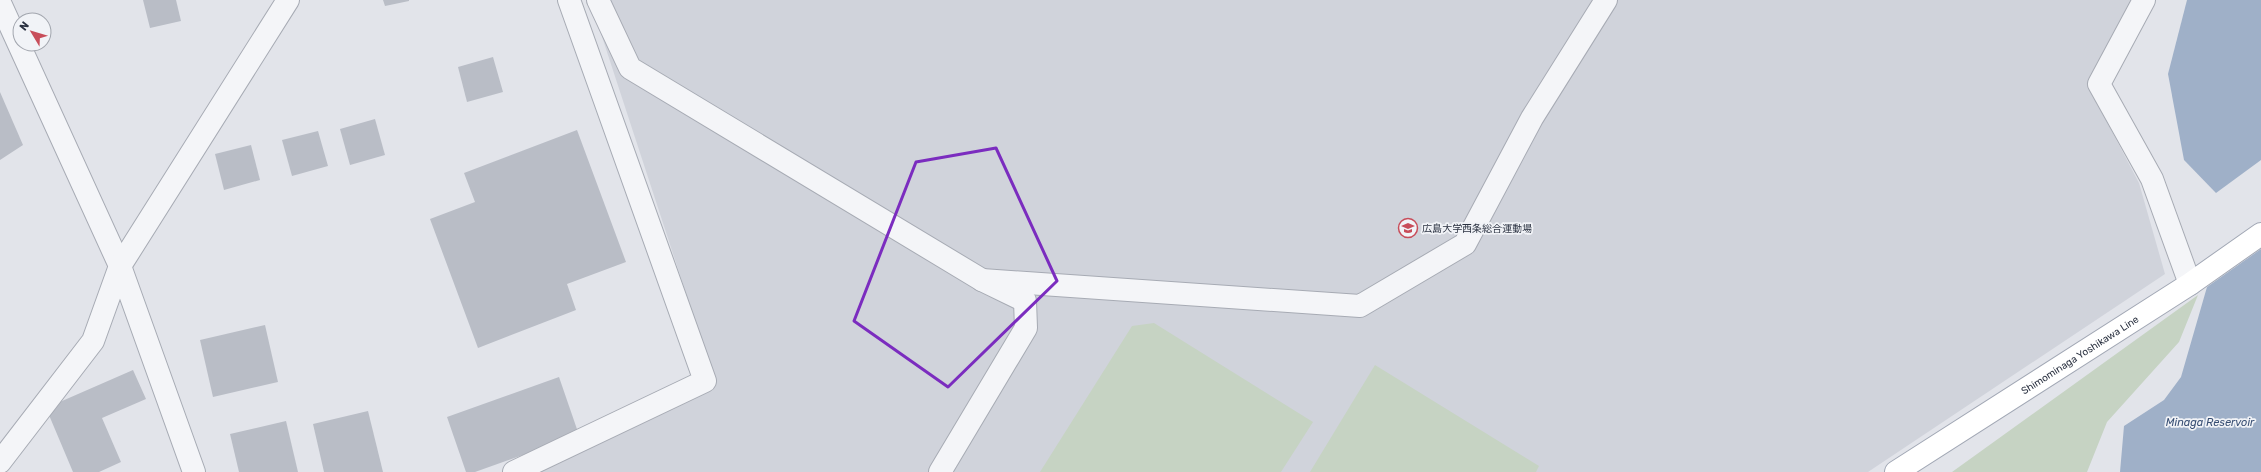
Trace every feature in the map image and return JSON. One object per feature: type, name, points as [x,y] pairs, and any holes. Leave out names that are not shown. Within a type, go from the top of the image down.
[{"type":"main road","name":"Shimominaga Yoshikawa Line","points":[[1896,472],[2190,284],[2261,234]]},
{"type":"street","points":[[0,462],[93,341],[120,266],[288,0]]},
{"type":"street","points":[[514,472],[705,381],[569,0]]},
{"type":"street","points":[[598,0],[630,68],[982,280],[1025,301],[1026,328],[940,472]]},
{"type":"street","points":[[982,280],[1360,306],[1465,244],[1532,118],[1606,0]]},
{"type":"street","points":[[2144,0],[2099,84],[2152,179],[2190,284]]},
{"type":"street","points":[[0,3],[120,266],[194,472]]},
{"type":"highlighted area","points":[[996,148],[1057,281],[948,387],[854,321],[916,162]]},
{"type":"shaded area","name":"広島大学西条総合運動場","points":[[590,0],[2134,0],[2088,86],[2139,183],[2165,274],[1868,472],[536,472],[715,382]]},
{"type":"green space","points":[[2198,295],[2179,342],[2107,422],[2087,472],[1952,472]]},
{"type":"green space","points":[[1154,323],[1313,422],[1281,472],[1040,472],[1132,326]]},
{"type":"green space","points":[[1375,365],[1539,466],[1536,472],[1310,472]]},
{"type":"water","points":[[2187,0],[2261,0],[2261,160],[2216,193],[2184,160],[2168,74]]},
{"type":"water","name":"Minaga Reservoir","points":[[2261,249],[2261,472],[2120,472],[2124,426],[2164,400],[2181,377],[2207,287]]},
{"type":"building","points":[[143,0],[176,0],[181,21],[150,28]]},
{"type":"building","points":[[383,0],[409,0],[409,1],[385,6]]},
{"type":"building","points":[[493,57],[503,92],[467,102],[458,67]]},
{"type":"building","points":[[0,92],[23,145],[0,160]]},
{"type":"building","points":[[375,119],[385,155],[350,165],[340,129]]},
{"type":"building","points":[[577,130],[626,262],[567,284],[576,310],[478,348],[430,219],[475,202],[464,173]]},
{"type":"building","points":[[318,131],[328,166],[292,176],[282,140]]},
{"type":"building","points":[[251,145],[260,180],[224,190],[215,154]]},
{"type":"building","points":[[265,325],[278,382],[213,397],[200,340]]},
{"type":"building","points":[[133,370],[146,399],[102,418],[121,462],[99,472],[73,472],[46,408]]},
{"type":"building","points":[[559,377],[579,435],[475,472],[466,472],[447,417]]},
{"type":"building","points":[[368,411],[383,472],[324,472],[313,424]]},
{"type":"building","points":[[286,421],[298,472],[239,472],[230,434]]},
{"type":"place","name":"広島大学西条総合運動場","points":[[1408,228]]}]
